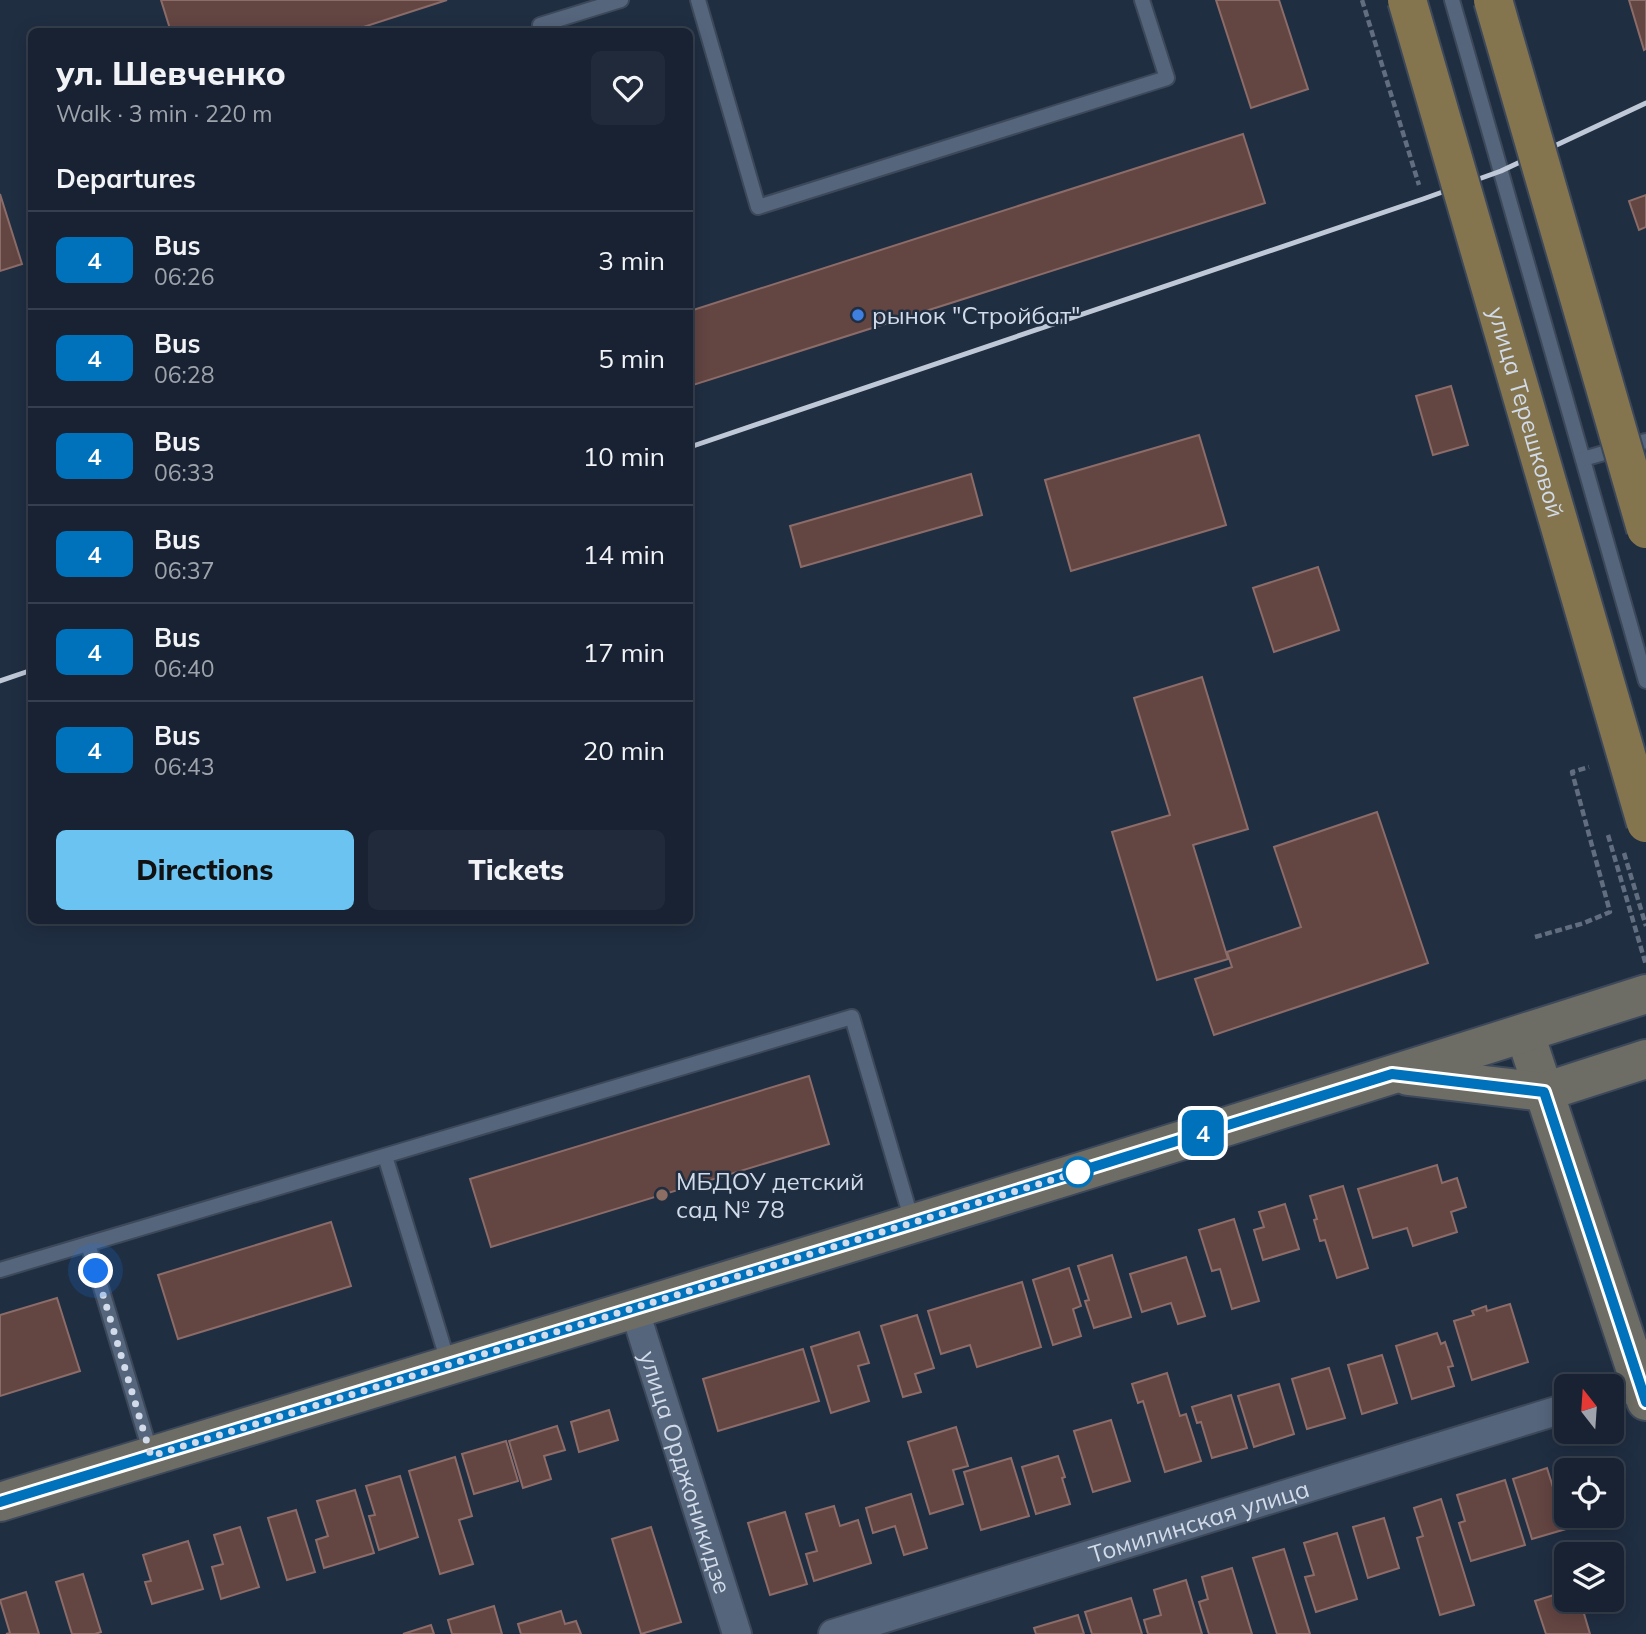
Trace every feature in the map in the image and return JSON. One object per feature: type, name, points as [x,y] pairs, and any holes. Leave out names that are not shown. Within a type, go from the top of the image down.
[{"type":"main road","name":"улица Терешковой","points":[[1407,0],[1646,823]]},
{"type":"main road","points":[[1493,0],[1646,529]]},
{"type":"main road","points":[[0,1502],[913,1223],[1646,994]]},
{"type":"main road","points":[[1525,1034],[1633,1394]]},
{"type":"main road","points":[[1392,1074],[1544,1092],[1646,1059]]},
{"type":"street","name":"улица Орджоникидзе","points":[[634,1308],[737,1634]]},
{"type":"street","name":"Томилинская улица","points":[[833,1634],[1554,1412]]},
{"type":"lane","points":[[540,25],[621,0]]},
{"type":"lane","points":[[698,0],[758,207],[1167,78],[1142,0]]},
{"type":"lane","points":[[1452,0],[1646,681]]},
{"type":"lane","points":[[1583,459],[1646,441]]},
{"type":"lane","points":[[0,1270],[852,1017],[913,1223]]},
{"type":"lane","points":[[385,1156],[449,1365]]},
{"type":"lane","points":[[89,1244],[151,1456]]},
{"type":"path","points":[[1535,937],[1584,923],[1610,912],[1572,772],[1589,767]]},
{"type":"building","points":[[161,0],[447,0],[360,28],[170,28]]},
{"type":"building","points":[[1216,0],[1279,0],[1308,89],[1251,108]]},
{"type":"building","points":[[1629,0],[1646,0],[1644,50]]},
{"type":"building","points":[[1243,134],[1265,203],[693,385],[693,310]]},
{"type":"building","points":[[0,194],[22,264],[0,271]]},
{"type":"building","points":[[1646,195],[1646,227],[1639,230],[1629,201]]},
{"type":"building","points":[[1451,386],[1468,445],[1433,455],[1416,396]]},
{"type":"building","points":[[1199,435],[1226,525],[1071,571],[1045,480]]},
{"type":"building","points":[[971,474],[982,515],[801,567],[790,526]]},
{"type":"building","points":[[1318,567],[1339,630],[1274,652],[1253,588]]},
{"type":"building","points":[[1202,677],[1248,829],[1193,845],[1228,959],[1157,980],[1112,832],[1170,815],[1134,698]]},
{"type":"building","points":[[1377,812],[1428,963],[1214,1035],[1195,979],[1232,967],[1227,952],[1301,927],[1274,847]]},
{"type":"building","points":[[809,1076],[829,1144],[491,1247],[470,1179]]},
{"type":"building","points":[[1437,1165],[1442,1183],[1457,1178],[1466,1207],[1451,1212],[1457,1232],[1413,1246],[1407,1228],[1373,1238],[1358,1189]]},
{"type":"building","points":[[1343,1186],[1368,1268],[1337,1278],[1325,1240],[1320,1241],[1310,1196]]},
{"type":"building","points":[[1285,1204],[1299,1249],[1263,1260],[1254,1230],[1264,1227],[1259,1212]]},
{"type":"building","points":[[1234,1219],[1259,1301],[1232,1309],[1220,1269],[1212,1271],[1199,1230]]},
{"type":"building","points":[[331,1222],[351,1286],[178,1339],[158,1275]]},
{"type":"building","points":[[1112,1255],[1131,1317],[1094,1328],[1085,1301],[1089,1300],[1078,1266]]},
{"type":"building","points":[[1186,1257],[1205,1316],[1178,1324],[1171,1303],[1142,1312],[1130,1274]]},
{"type":"building","points":[[1069,1268],[1081,1306],[1073,1309],[1081,1336],[1053,1345],[1033,1280]]},
{"type":"building","points":[[1022,1282],[1041,1347],[977,1367],[970,1345],[941,1354],[928,1311]]},
{"type":"building","points":[[57,1298],[80,1371],[0,1396],[0,1315]]},
{"type":"building","points":[[1510,1304],[1528,1362],[1472,1380],[1454,1321],[1474,1315],[1472,1311],[1486,1306],[1487,1311]]},
{"type":"building","points":[[917,1315],[934,1368],[915,1374],[921,1392],[903,1397],[881,1326]]},
{"type":"building","points":[[859,1332],[869,1363],[858,1366],[869,1401],[831,1413],[811,1347]]},
{"type":"building","points":[[1437,1333],[1441,1344],[1445,1342],[1453,1366],[1448,1367],[1454,1386],[1412,1399],[1396,1346]]},
{"type":"building","points":[[803,1349],[819,1401],[718,1431],[703,1379]]},
{"type":"building","points":[[1382,1355],[1397,1403],[1362,1414],[1348,1365]]},
{"type":"building","points":[[1329,1368],[1345,1418],[1307,1429],[1292,1379]]},
{"type":"building","points":[[1167,1373],[1180,1416],[1186,1414],[1201,1461],[1165,1472],[1143,1401],[1138,1403],[1132,1384]]},
{"type":"building","points":[[1279,1384],[1294,1434],[1254,1447],[1238,1396]]},
{"type":"building","points":[[1231,1395],[1247,1448],[1212,1458],[1201,1422],[1197,1423],[1192,1407]]},
{"type":"building","points":[[609,1410],[618,1440],[579,1452],[571,1422]]},
{"type":"building","points":[[1111,1420],[1130,1481],[1093,1492],[1074,1431]]},
{"type":"building","points":[[557,1426],[565,1450],[544,1456],[551,1479],[523,1488],[509,1441]]},
{"type":"building","points":[[956,1427],[968,1466],[953,1470],[963,1504],[930,1514],[908,1442]]},
{"type":"building","points":[[506,1441],[518,1481],[474,1494],[462,1454]]},
{"type":"building","points":[[1058,1456],[1070,1504],[1036,1514],[1022,1467]]},
{"type":"building","points":[[455,1457],[472,1516],[459,1520],[473,1564],[440,1574],[409,1471]]},
{"type":"building","points":[[1011,1458],[1029,1516],[981,1530],[964,1472]]},
{"type":"building","points":[[1547,1468],[1554,1490],[1554,1528],[1566,1529],[1532,1539],[1513,1479]]},
{"type":"building","points":[[400,1476],[418,1537],[379,1550],[369,1516],[375,1515],[366,1486]]},
{"type":"building","points":[[1505,1480],[1525,1545],[1471,1561],[1459,1523],[1465,1521],[1457,1495]]},
{"type":"building","points":[[355,1490],[374,1553],[324,1568],[316,1540],[328,1536],[317,1501]]},
{"type":"building","points":[[911,1494],[927,1548],[904,1555],[895,1526],[873,1533],[866,1508]]},
{"type":"building","points":[[1441,1499],[1474,1605],[1440,1615],[1417,1538],[1423,1536],[1414,1508]]},
{"type":"building","points":[[834,1506],[840,1526],[858,1520],[871,1563],[814,1581],[806,1554],[817,1551],[806,1514]]},
{"type":"building","points":[[296,1510],[315,1572],[287,1580],[268,1518]]},
{"type":"building","points":[[785,1512],[807,1584],[770,1595],[748,1523]]},
{"type":"building","points":[[1384,1518],[1399,1568],[1368,1578],[1353,1527]]},
{"type":"building","points":[[240,1527],[259,1587],[221,1599],[212,1567],[223,1564],[214,1535]]},
{"type":"building","points":[[651,1527],[681,1622],[641,1634],[612,1539]]},
{"type":"building","points":[[1337,1533],[1357,1599],[1316,1612],[1305,1577],[1314,1575],[1304,1543]]},
{"type":"building","points":[[188,1541],[203,1589],[152,1604],[145,1582],[151,1581],[143,1555]]},
{"type":"building","points":[[1284,1549],[1310,1634],[1277,1634],[1253,1558]]},
{"type":"building","points":[[1232,1568],[1252,1634],[1209,1634],[1199,1602],[1208,1599],[1202,1577]]},
{"type":"building","points":[[83,1574],[101,1632],[95,1634],[72,1634],[56,1582]]},
{"type":"building","points":[[1186,1580],[1202,1634],[1148,1634],[1144,1620],[1161,1615],[1154,1590]]},
{"type":"building","points":[[26,1592],[39,1634],[6,1634],[10,1633],[0,1600]]},
{"type":"building","points":[[1554,1595],[1554,1612],[1584,1612],[1590,1634],[1546,1634],[1535,1601]]},
{"type":"building","points":[[1131,1598],[1142,1634],[1092,1634],[1085,1612]]},
{"type":"building","points":[[494,1606],[502,1634],[452,1634],[448,1620]]},
{"type":"building","points":[[561,1611],[565,1624],[576,1621],[581,1634],[521,1634],[518,1624]]},
{"type":"building","points":[[1078,1615],[1084,1634],[1036,1634],[1034,1628]]},
{"type":"building","points":[[431,1625],[434,1634],[403,1634]]},
{"type":"railway","points":[[693,446],[1501,171],[1646,103]]},
{"type":"railway","points":[[0,681],[28,671]]},
{"type":"bus line","name":"4","points":[[0,1502],[1392,1074],[1544,1092],[1646,1402]]},
{"type":"place","name":"рынок \"Стройбат\"","points":[[858,315]]},
{"type":"place","name":"МБДОУ детский сад № 78","points":[[662,1195]]},
{"type":"route","points":[[96,1271],[151,1456],[1078,1172]]}]
